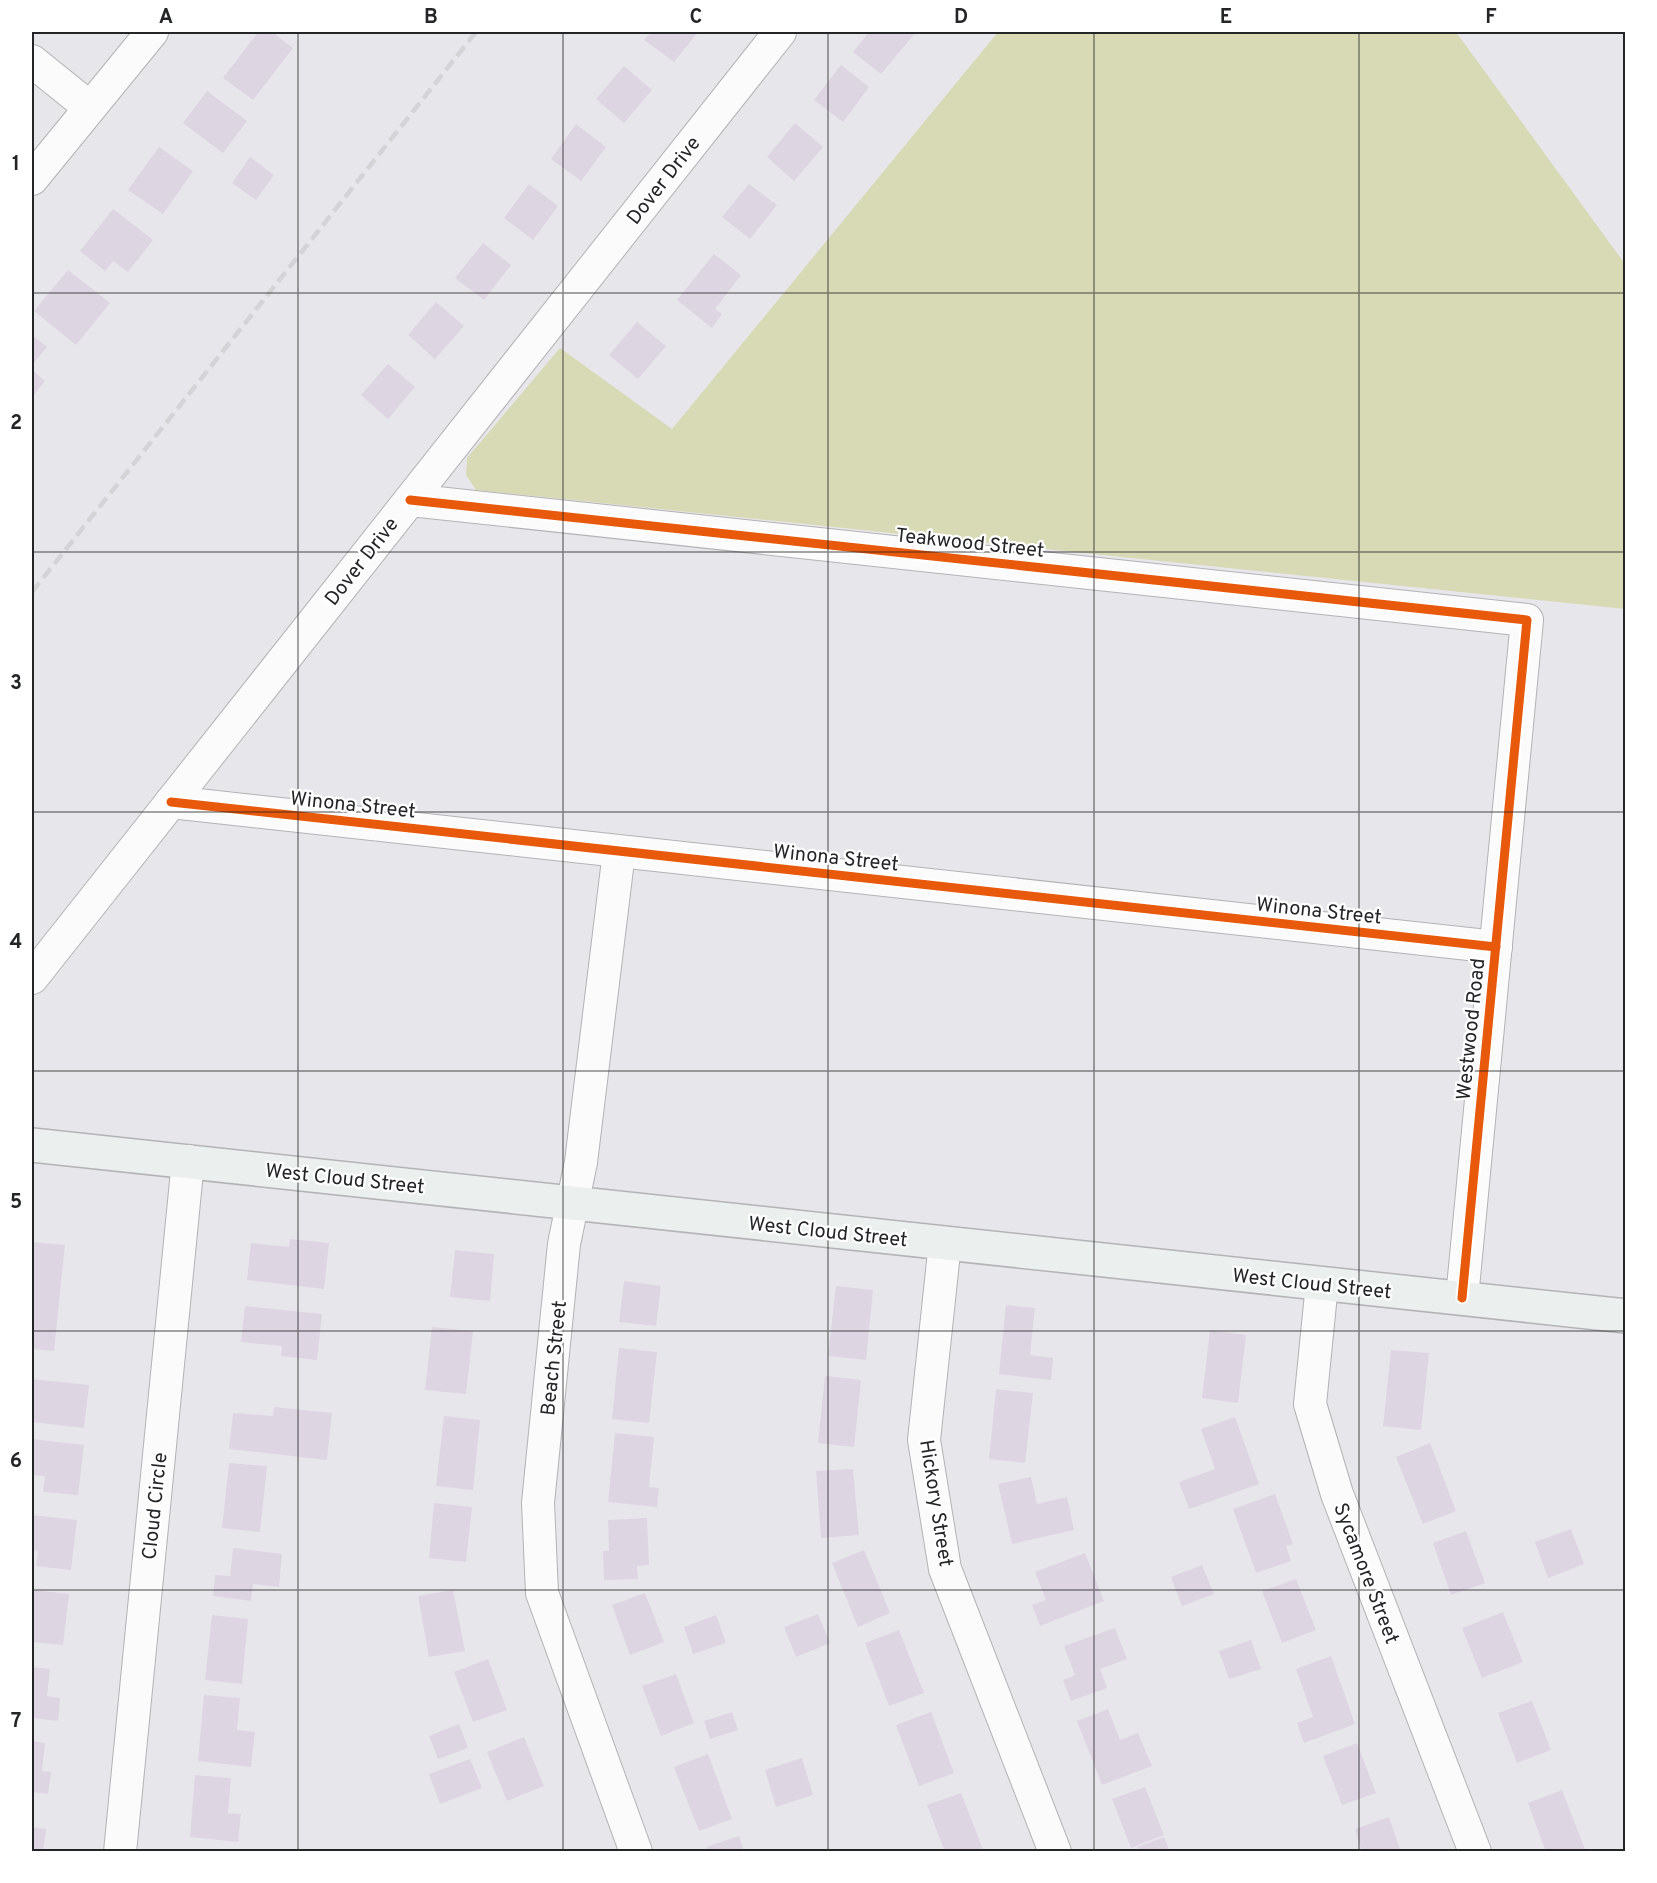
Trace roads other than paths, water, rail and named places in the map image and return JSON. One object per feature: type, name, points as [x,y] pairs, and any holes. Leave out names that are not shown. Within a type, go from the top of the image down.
[{"type":"main road","name":"West Cloud Street","points":[[32,1145],[1626,1316]]},
{"type":"street","points":[[32,179],[152,32]]},
{"type":"street","name":"Dover Drive","points":[[32,978],[780,32]]},
{"type":"street","points":[[32,62],[89,107]]},
{"type":"street","name":"Teakwood Street","points":[[410,500],[1527,620]]},
{"type":"street","name":"Westwood Road","points":[[1462,1298],[1527,620]]},
{"type":"street","name":"Winona Street","points":[[171,802],[1496,947]]},
{"type":"street","name":"Beach Street","points":[[619,852],[581,1162],[564,1244],[538,1503],[542,1593],[636,1851]]},
{"type":"street","name":"Cloud Circle","points":[[120,1851],[188,1161]]},
{"type":"street","name":"Hickory Street","points":[[945,1243],[924,1440],[945,1569],[1055,1851]]},
{"type":"street","name":"Sycamore Street","points":[[1322,1284],[1310,1404],[1337,1494],[1475,1851]]},
{"type":"railway","points":[[32,592],[476,32]]}]
